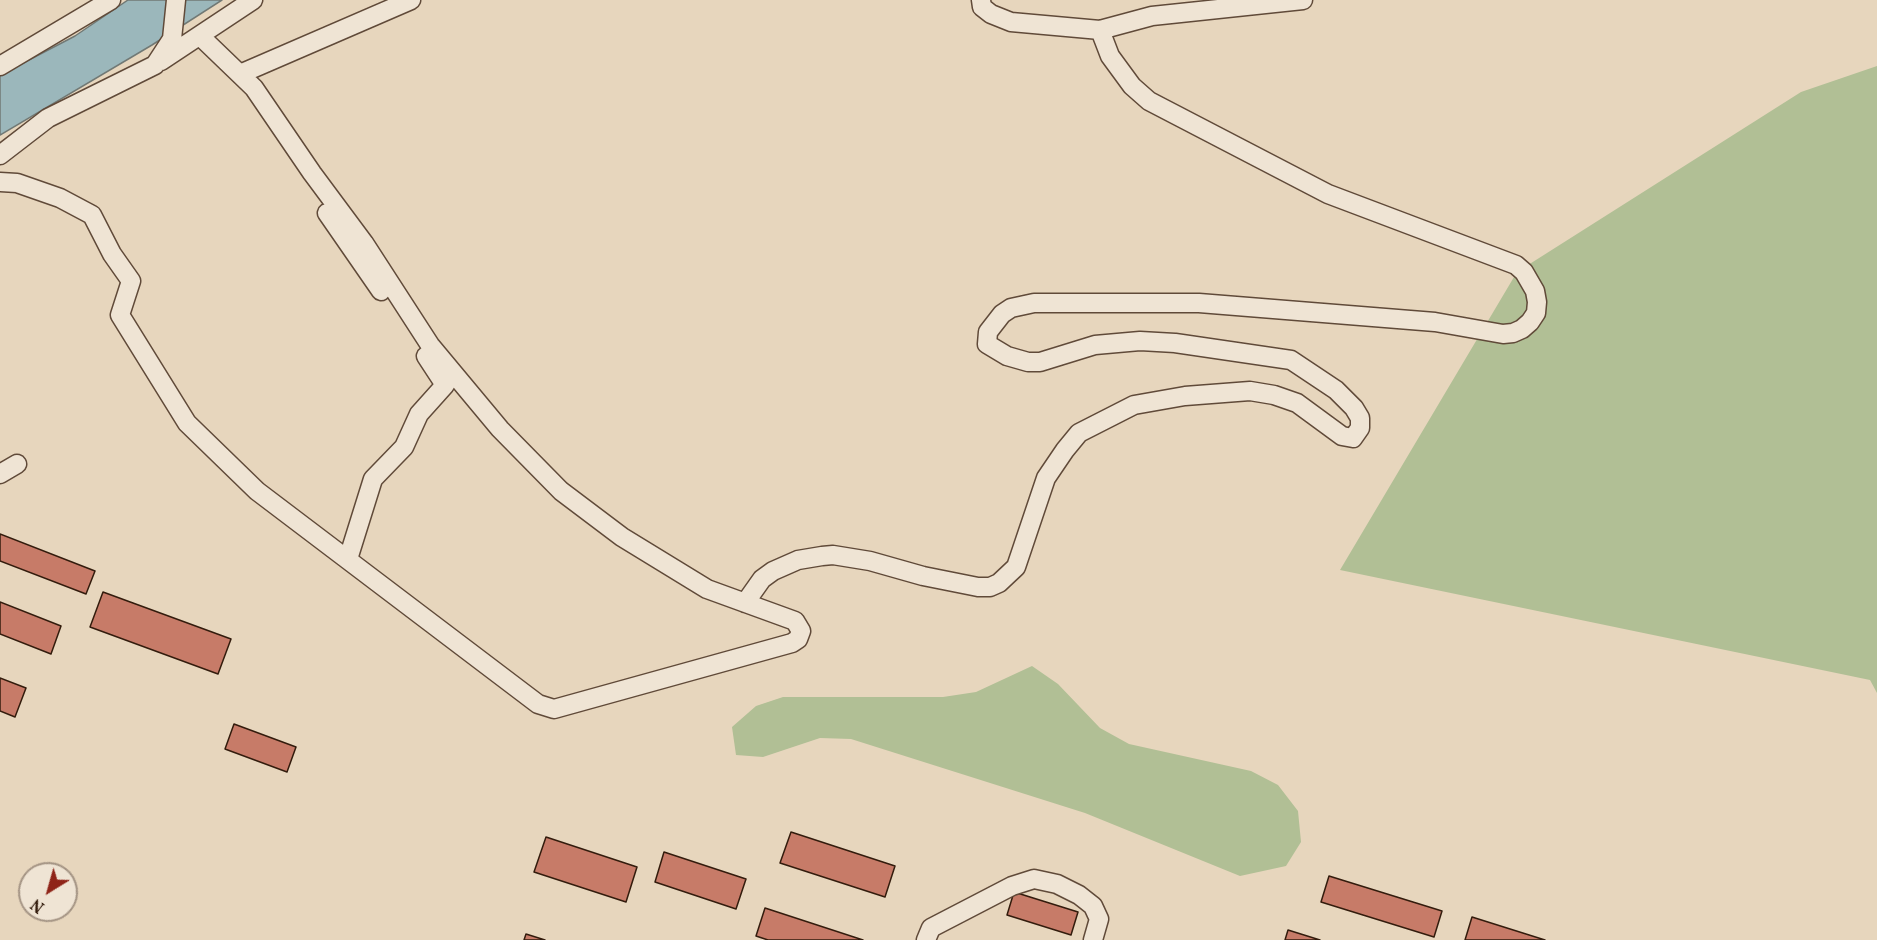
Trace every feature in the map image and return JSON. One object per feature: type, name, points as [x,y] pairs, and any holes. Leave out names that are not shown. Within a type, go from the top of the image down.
[{"type":"street","points":[[0,66],[111,0]]},
{"type":"street","points":[[176,0],[187,40],[231,74],[445,385],[419,414],[404,447],[373,479],[348,559]]},
{"type":"street","points":[[0,154],[48,118],[155,65],[187,40],[253,0]]},
{"type":"street","points":[[240,74],[411,0]]},
{"type":"street","points":[[981,0],[982,7],[991,14],[1011,22],[1100,30],[1152,16],[1303,0]]},
{"type":"street","points":[[745,603],[762,579],[773,571],[798,560],[833,555],[870,561],[923,576],[978,587],[990,587],[999,583],[1016,567],[1046,478],[1065,450],[1079,434],[1134,405],[1185,396],[1250,391],[1274,394],[1298,403],[1342,436],[1353,438],[1360,428],[1360,418],[1354,408],[1336,390],[1291,360],[1174,343],[1140,341],[1095,345],[1040,362],[1028,362],[1007,356],[987,344],[988,332],[1002,314],[1011,308],[1034,303],[1199,303],[1435,322],[1503,334],[1522,329],[1536,313],[1538,302],[1535,291],[1524,272],[1516,265],[1328,194],[1149,101],[1132,86],[1110,56],[1100,30]]},
{"type":"street","points":[[0,182],[17,183],[60,198],[92,215],[112,254],[131,281],[120,315],[187,423],[257,491],[538,704],[554,709],[792,643],[798,639],[801,631],[795,621],[707,589],[622,537],[561,491],[500,429],[430,345],[364,243],[312,173],[254,88],[240,74],[187,40]]},
{"type":"street","points":[[0,474],[17,464]]},
{"type":"street","points":[[926,940],[931,928],[1012,886],[1034,879],[1057,884],[1079,895],[1093,906],[1099,919],[1093,940]]},
{"type":"green space","points":[[1877,66],[1877,693],[1870,680],[1340,570],[1517,272],[1801,92]]},
{"type":"green space","points":[[1032,666],[1058,684],[1100,728],[1129,744],[1251,771],[1278,785],[1298,811],[1301,842],[1286,866],[1240,876],[1085,813],[851,739],[820,738],[763,757],[736,755],[732,727],[756,706],[783,697],[943,697],[976,692]]},
{"type":"water","points":[[128,0],[222,0],[152,45],[0,135],[0,75],[75,36]]},
{"type":"building","points":[[0,534],[95,571],[86,594],[0,561]]},
{"type":"building","points":[[103,592],[231,639],[218,674],[90,627]]},
{"type":"building","points":[[0,602],[61,626],[51,654],[0,634]]},
{"type":"building","points":[[0,678],[26,688],[15,717],[0,711]]},
{"type":"building","points":[[234,724],[296,747],[287,772],[225,749]]},
{"type":"building","points":[[791,832],[895,866],[885,897],[780,863]]},
{"type":"building","points":[[546,837],[637,867],[626,902],[534,872]]},
{"type":"building","points":[[664,852],[746,879],[736,909],[655,882]]},
{"type":"building","points":[[1329,876],[1442,911],[1434,937],[1321,902]]},
{"type":"building","points":[[1014,892],[1078,912],[1071,935],[1007,915]]},
{"type":"building","points":[[765,908],[863,940],[768,940],[756,936]]},
{"type":"building","points":[[1472,917],[1545,940],[1465,940]]},
{"type":"building","points":[[1288,930],[1320,940],[1285,940]]},
{"type":"building","points":[[526,934],[545,940],[524,940]]}]
